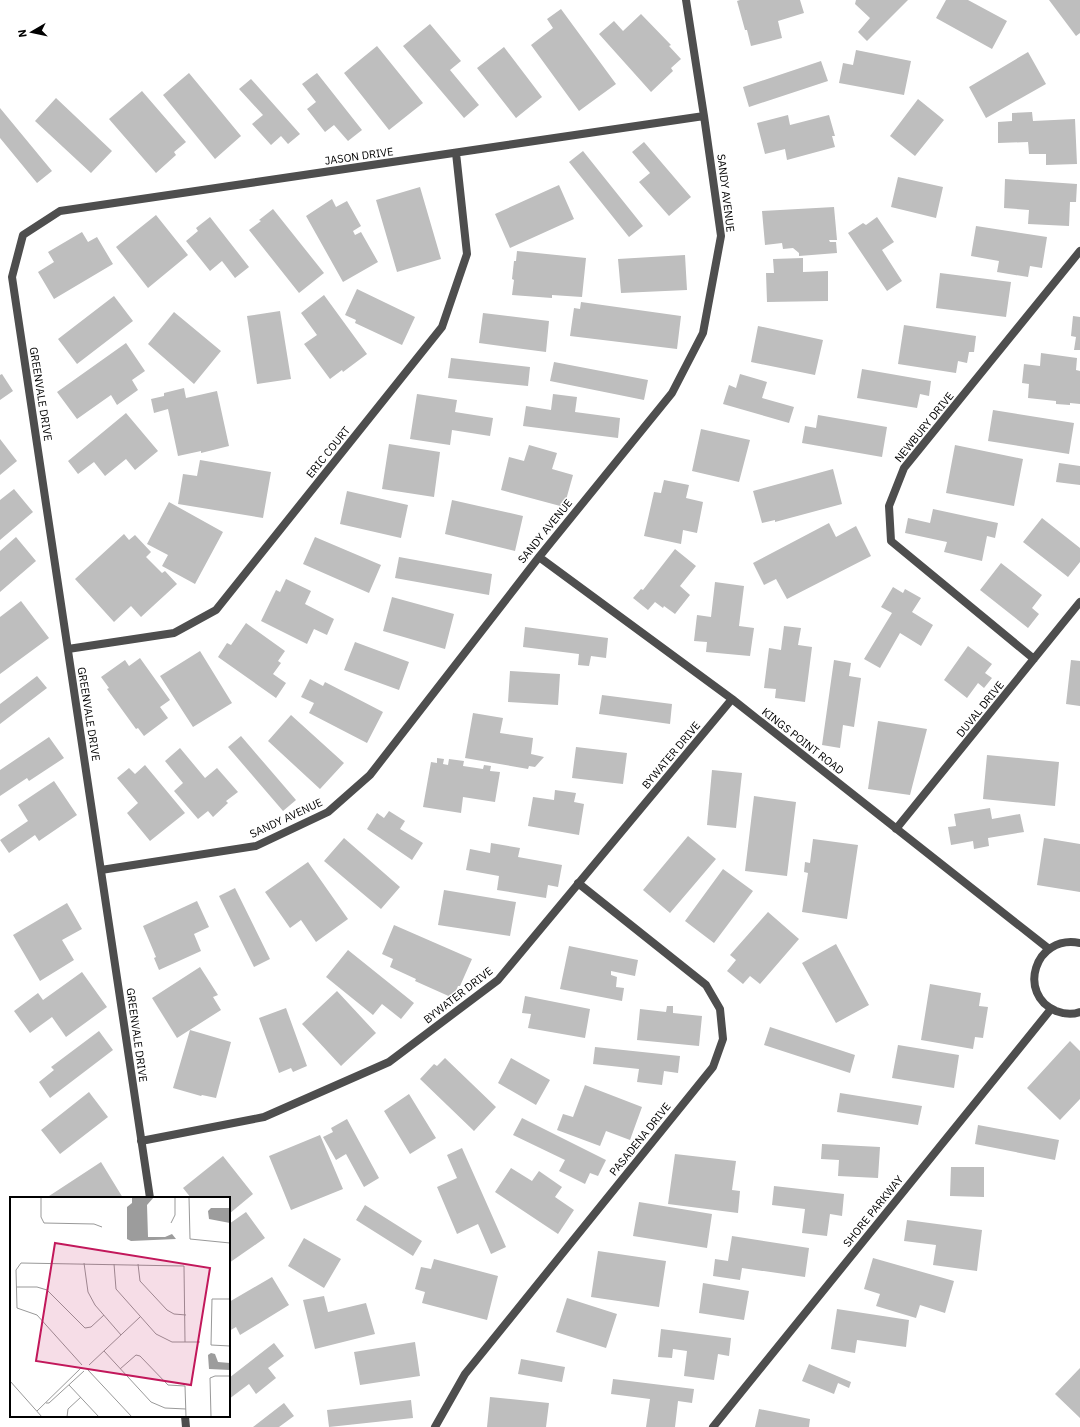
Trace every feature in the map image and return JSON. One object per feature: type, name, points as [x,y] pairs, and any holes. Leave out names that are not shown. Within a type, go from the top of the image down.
[{"type":"street","name":"SANDY AVENUE","points":[[101,870],[256,846],[328,812],[370,775],[539,557],[672,393],[703,333],[721,236],[686,0]]},
{"type":"street","name":"JASON DRIVE","points":[[23,235],[60,211],[704,116]]},
{"type":"street","name":"ERIC COURT","points":[[68,649],[174,633],[216,610],[442,327],[467,254],[456,153]]},
{"type":"street","name":"GREENVALE DRIVE","points":[[23,235],[12,277],[150,1197]]},
{"type":"street","name":"NEWBURY DRIVE","points":[[1034,659],[891,541],[889,506],[904,468],[1080,251]]},
{"type":"street","name":"KINGS POINT ROAD","points":[[539,557],[732,699],[1049,949]]},
{"type":"street","name":"DUVAL DRIVE","points":[[896,829],[1080,602]]},
{"type":"street","name":"BYWATER DRIVE","points":[[141,1140],[264,1117],[389,1062],[498,980],[732,699]]},
{"type":"street","name":"PASADENA DRIVE","points":[[435,1427],[465,1374],[713,1067],[724,1039],[720,1009],[706,985],[578,883]]},
{"type":"street","points":[[1080,943],[1059,943],[1049,949],[1041,957],[1036,967],[1034,979],[1036,990],[1042,1000],[1051,1009],[1063,1013],[1075,1014],[1080,1012]]},
{"type":"street","name":"SHORE PARKWAY","points":[[713,1427],[1051,1009]]},
{"type":"street","points":[[185,1417],[186,1427]]},
{"type":"building","points":[[800,0],[804,13],[778,21],[782,38],[751,46],[737,1]]},
{"type":"building","points":[[856,0],[908,0],[867,41],[858,32],[870,18],[855,4]]},
{"type":"building","points":[[946,0],[968,0],[1007,21],[992,49],[936,18]]},
{"type":"building","points":[[1049,0],[1080,0],[1080,33],[1076,36]]},
{"type":"building","points":[[561,9],[616,84],[579,111],[531,45],[553,28],[547,19]]},
{"type":"building","points":[[641,14],[671,45],[669,46],[681,59],[671,68],[673,71],[651,92],[599,34],[614,21],[623,31]]},
{"type":"building","points":[[430,24],[461,61],[450,70],[479,105],[464,118],[403,46]]},
{"type":"building","points":[[377,46],[423,103],[389,130],[344,73]]},
{"type":"building","points":[[504,47],[542,97],[516,118],[477,68]]},
{"type":"building","points":[[856,50],[911,61],[904,95],[839,83],[843,63],[853,65]]},
{"type":"building","points":[[1028,52],[1046,84],[986,118],[969,87]]},
{"type":"building","points":[[821,61],[828,81],[749,107],[743,87]]},
{"type":"building","points":[[189,73],[241,136],[215,159],[163,95]]},
{"type":"building","points":[[317,73],[362,130],[348,141],[334,125],[325,132],[307,109],[316,102],[302,84]]},
{"type":"building","points":[[251,79],[300,134],[288,144],[281,136],[271,145],[252,124],[263,115],[239,89]]},
{"type":"building","points":[[142,91],[186,142],[174,152],[176,155],[156,173],[109,119]]},
{"type":"building","points":[[56,98],[112,151],[91,173],[35,121]]},
{"type":"building","points":[[918,99],[944,120],[915,156],[890,136]]},
{"type":"building","points":[[0,108],[52,171],[37,183],[0,138]]},
{"type":"building","points":[[1032,112],[1033,121],[1075,119],[1077,164],[1046,165],[1046,154],[1029,154],[1028,142],[998,143],[998,122],[1012,121],[1012,113]]},
{"type":"building","points":[[788,115],[790,125],[829,115],[835,136],[832,136],[835,147],[787,160],[785,149],[765,154],[757,123]]},
{"type":"building","points":[[644,142],[691,197],[669,216],[639,182],[650,173],[632,152]]},
{"type":"building","points":[[583,151],[643,226],[629,237],[569,162]]},
{"type":"building","points":[[898,177],[943,187],[936,218],[891,207]]},
{"type":"building","points":[[1005,179],[1077,184],[1076,202],[1070,202],[1069,226],[1028,224],[1029,210],[1004,208]]},
{"type":"building","points":[[559,185],[574,219],[510,248],[495,214]]},
{"type":"building","points":[[420,187],[441,259],[397,272],[376,200]]},
{"type":"building","points":[[332,199],[336,207],[347,201],[361,226],[353,231],[355,235],[361,232],[378,262],[343,282],[306,216]]},
{"type":"building","points":[[834,207],[837,240],[829,240],[830,242],[836,242],[837,253],[799,256],[799,253],[793,248],[783,249],[782,243],[765,245],[762,211]]},
{"type":"building","points":[[273,209],[324,273],[299,293],[249,230]]},
{"type":"building","points":[[156,215],[188,255],[148,288],[116,247]]},
{"type":"building","points":[[210,217],[249,267],[235,278],[222,261],[210,271],[186,241],[198,231],[196,228]]},
{"type":"building","points":[[877,217],[894,242],[882,250],[902,281],[887,291],[848,233],[863,223],[866,225]]},
{"type":"building","points":[[976,226],[1047,237],[1042,268],[1030,266],[1028,277],[997,272],[999,261],[971,256]]},
{"type":"building","points":[[82,232],[88,242],[97,237],[113,264],[54,299],[38,272],[54,262],[48,252]]},
{"type":"building","points":[[517,251],[586,258],[582,297],[552,295],[552,298],[512,295],[514,261],[516,261]]},
{"type":"building","points":[[685,255],[687,290],[621,293],[618,259]]},
{"type":"building","points":[[803,258],[803,272],[828,271],[828,301],[767,302],[766,273],[774,273],[773,259]]},
{"type":"building","points":[[940,273],[1011,282],[1006,317],[936,308]]},
{"type":"building","points":[[357,289],[415,317],[402,345],[355,323],[356,320],[345,315]]},
{"type":"building","points":[[324,295],[367,354],[343,372],[342,370],[330,379],[304,344],[317,335],[301,313]]},
{"type":"building","points":[[114,296],[133,321],[77,364],[58,339]]},
{"type":"building","points":[[581,302],[681,316],[677,349],[570,336],[574,308],[580,309]]},
{"type":"building","points":[[280,311],[291,379],[257,384],[247,316]]},
{"type":"building","points":[[174,312],[221,351],[194,384],[148,344]]},
{"type":"building","points":[[483,313],[549,321],[546,352],[479,343]]},
{"type":"building","points":[[1073,316],[1080,317],[1080,350],[1074,350],[1076,337],[1071,336]]},
{"type":"building","points":[[904,325],[976,336],[974,352],[969,352],[967,363],[958,361],[956,373],[898,364]]},
{"type":"building","points":[[758,326],[823,340],[815,375],[751,362]]},
{"type":"building","points":[[126,343],[145,371],[132,380],[138,390],[117,405],[111,395],[77,419],[57,392]]},
{"type":"building","points":[[1041,353],[1077,358],[1076,370],[1080,371],[1080,404],[1056,404],[1056,401],[1028,398],[1029,384],[1022,383],[1024,364],[1040,366]]},
{"type":"building","points":[[451,358],[530,367],[528,386],[448,378]]},
{"type":"building","points":[[554,362],[648,380],[644,400],[550,381]]},
{"type":"building","points":[[862,369],[931,381],[929,396],[920,394],[917,408],[857,398]]},
{"type":"building","points":[[2,374],[13,391],[0,400],[0,375]]},
{"type":"building","points":[[740,374],[767,382],[762,398],[794,407],[789,423],[723,404],[729,385],[736,388]]},
{"type":"building","points":[[184,388],[186,398],[217,391],[229,446],[201,453],[201,451],[178,456],[168,409],[154,413],[151,399],[164,396],[164,393]]},
{"type":"building","points":[[417,394],[457,400],[455,412],[493,418],[490,436],[452,430],[450,445],[410,439]]},
{"type":"building","points":[[553,394],[577,397],[575,412],[620,418],[618,438],[523,426],[526,406],[551,410]]},
{"type":"building","points":[[993,410],[1074,423],[1069,454],[988,441]]},
{"type":"building","points":[[126,413],[158,451],[135,470],[126,459],[105,476],[94,462],[78,474],[68,461]]},
{"type":"building","points":[[818,415],[887,427],[882,457],[802,443],[805,426],[816,428]]},
{"type":"building","points":[[701,429],[750,440],[739,482],[692,471]]},
{"type":"building","points":[[0,439],[17,461],[0,475]]},
{"type":"building","points":[[389,444],[440,452],[434,497],[382,489]]},
{"type":"building","points":[[529,445],[557,453],[552,469],[573,475],[564,507],[501,490],[509,457],[524,461]]},
{"type":"building","points":[[955,445],[1023,459],[1014,506],[946,493]]},
{"type":"building","points":[[200,460],[271,472],[263,518],[178,504],[183,474],[197,476]]},
{"type":"building","points":[[1059,463],[1080,466],[1080,485],[1056,482]]},
{"type":"building","points":[[833,469],[842,504],[775,522],[775,520],[762,523],[753,491]]},
{"type":"building","points":[[664,480],[689,485],[686,498],[703,502],[697,533],[683,530],[681,544],[644,536],[654,492],[661,493]]},
{"type":"building","points":[[14,489],[33,512],[0,540],[0,500]]},
{"type":"building","points":[[347,491],[408,505],[401,538],[340,524]]},
{"type":"building","points":[[452,500],[523,516],[515,551],[445,534]]},
{"type":"building","points":[[169,502],[223,532],[195,584],[162,566],[168,555],[147,544]]},
{"type":"building","points":[[933,509],[998,523],[995,538],[987,536],[982,561],[944,552],[947,542],[905,533],[908,518],[930,523]]},
{"type":"building","points":[[1042,518],[1080,548],[1080,562],[1068,577],[1023,542]]},
{"type":"building","points":[[829,523],[836,537],[856,526],[871,556],[787,599],[776,579],[764,585],[753,563]]},
{"type":"building","points":[[124,534],[129,540],[135,535],[151,552],[146,557],[162,573],[165,571],[177,584],[141,617],[131,606],[114,622],[75,579]]},
{"type":"building","points":[[16,537],[36,561],[0,592],[0,551]]},
{"type":"building","points":[[315,537],[381,565],[369,593],[303,564]]},
{"type":"building","points":[[675,549],[696,566],[680,586],[690,595],[675,614],[664,606],[663,608],[655,602],[648,610],[633,598],[641,589],[643,590]]},
{"type":"building","points":[[399,557],[492,574],[489,595],[395,578]]},
{"type":"building","points":[[1001,563],[1042,595],[1032,608],[1039,614],[1028,628],[980,590]]},
{"type":"building","points":[[286,579],[311,591],[305,604],[334,619],[327,635],[314,629],[307,644],[261,621],[276,590],[280,592]]},
{"type":"building","points":[[715,582],[744,586],[739,626],[754,628],[750,656],[706,652],[707,642],[694,641],[697,615],[711,617]]},
{"type":"building","points":[[893,587],[903,593],[905,589],[921,598],[912,612],[933,625],[921,646],[900,633],[880,668],[864,659],[892,613],[881,607]]},
{"type":"building","points":[[392,597],[454,614],[445,649],[383,631]]},
{"type":"building","points":[[21,601],[49,638],[0,674],[0,617]]},
{"type":"building","points":[[246,623],[285,651],[278,661],[281,663],[273,674],[286,683],[276,698],[218,657],[227,643],[231,645]]},
{"type":"building","points":[[784,626],[801,628],[798,645],[812,647],[805,702],[775,698],[776,689],[764,688],[769,648],[781,650]]},
{"type":"building","points":[[525,627],[608,638],[606,658],[591,656],[589,666],[578,665],[579,654],[523,647]]},
{"type":"building","points":[[355,642],[409,662],[399,690],[344,670]]},
{"type":"building","points":[[968,646],[992,664],[985,673],[992,678],[984,688],[978,683],[967,698],[944,680]]},
{"type":"building","points":[[200,651],[232,703],[193,727],[160,676]]},
{"type":"building","points":[[140,658],[170,700],[160,707],[168,718],[144,736],[138,728],[136,729],[107,689],[109,688],[101,677],[125,660],[129,666]]},
{"type":"building","points":[[834,660],[851,663],[849,676],[861,678],[854,727],[843,725],[840,748],[822,745]]},
{"type":"building","points":[[1071,660],[1080,661],[1080,706],[1066,704]]},
{"type":"building","points":[[510,671],[560,674],[558,705],[508,702]]},
{"type":"building","points":[[37,676],[47,688],[0,724],[0,704]]},
{"type":"building","points":[[310,679],[323,686],[325,682],[383,712],[367,743],[309,713],[314,703],[301,697]]},
{"type":"building","points":[[602,695],[672,704],[670,724],[599,714]]},
{"type":"building","points":[[473,713],[503,718],[500,733],[533,738],[531,754],[544,757],[535,767],[529,766],[528,769],[465,758]]},
{"type":"building","points":[[291,715],[344,763],[320,789],[268,741]]},
{"type":"building","points":[[878,721],[927,729],[910,795],[868,789]]},
{"type":"building","points":[[241,736],[296,800],[283,811],[228,747]]},
{"type":"building","points":[[49,737],[64,758],[29,781],[27,778],[0,796],[0,770]]},
{"type":"building","points":[[576,747],[627,753],[623,784],[572,778]]},
{"type":"building","points":[[180,748],[205,778],[217,768],[238,792],[226,801],[228,803],[213,817],[208,811],[198,819],[174,791],[183,783],[165,761]]},
{"type":"building","points":[[987,755],[1059,762],[1055,806],[983,799]]},
{"type":"building","points":[[437,758],[444,759],[443,764],[448,765],[449,759],[464,761],[463,766],[483,769],[484,765],[491,766],[490,771],[500,772],[495,802],[463,797],[461,813],[423,807],[431,762],[437,763]]},
{"type":"building","points":[[145,765],[185,813],[150,841],[127,813],[138,803],[117,778],[129,768],[135,774]]},
{"type":"building","points":[[712,770],[742,773],[736,828],[707,825]]},
{"type":"building","points":[[54,781],[77,815],[39,841],[35,835],[9,853],[0,840],[28,821],[18,805]]},
{"type":"building","points":[[555,790],[576,793],[574,802],[584,804],[579,835],[528,826],[533,797],[554,800]]},
{"type":"building","points":[[754,796],[796,802],[787,876],[745,871]]},
{"type":"building","points":[[990,808],[992,819],[1020,814],[1024,832],[988,838],[989,846],[974,849],[973,841],[951,845],[948,827],[956,826],[954,814]]},
{"type":"building","points":[[389,811],[405,821],[400,829],[423,843],[412,860],[367,829],[377,813],[384,818]]},
{"type":"building","points":[[688,836],[716,859],[670,913],[643,890]]},
{"type":"building","points":[[344,838],[400,887],[381,909],[324,861]]},
{"type":"building","points":[[1044,838],[1080,844],[1080,892],[1037,885]]},
{"type":"building","points":[[813,839],[858,845],[847,919],[802,912],[808,873],[804,872],[805,862],[810,863]]},
{"type":"building","points":[[491,843],[520,848],[518,857],[562,865],[558,887],[548,885],[546,898],[497,890],[499,876],[466,870],[470,849],[490,853]]},
{"type":"building","points":[[308,862],[348,919],[316,942],[301,920],[290,928],[265,892]]},
{"type":"building","points":[[723,869],[753,891],[714,943],[685,921]]},
{"type":"building","points":[[235,888],[270,959],[254,967],[219,896]]},
{"type":"building","points":[[444,890],[516,902],[510,936],[438,925]]},
{"type":"building","points":[[197,901],[209,927],[194,934],[201,951],[159,970],[154,958],[156,957],[143,926]]},
{"type":"building","points":[[67,903],[82,929],[62,940],[74,960],[40,981],[13,935]]},
{"type":"building","points":[[768,912],[799,939],[760,984],[750,976],[743,984],[727,971],[736,960],[730,955]]},
{"type":"building","points":[[394,925],[472,959],[453,998],[415,981],[416,979],[390,967],[393,959],[382,954]]},
{"type":"building","points":[[836,944],[869,1005],[836,1023],[802,963]]},
{"type":"building","points":[[569,946],[638,960],[635,976],[611,971],[611,975],[617,977],[616,987],[624,988],[622,1001],[560,989]]},
{"type":"building","points":[[348,950],[414,1003],[401,1019],[382,1004],[373,1015],[326,977]]},
{"type":"building","points":[[200,967],[218,995],[213,997],[221,1010],[177,1038],[152,998]]},
{"type":"building","points":[[82,972],[107,1007],[66,1037],[52,1017],[30,1033],[14,1011],[38,993],[43,1000]]},
{"type":"building","points":[[930,984],[981,993],[979,1006],[988,1007],[983,1038],[975,1037],[973,1049],[921,1040]]},
{"type":"building","points":[[337,991],[376,1033],[341,1066],[302,1024]]},
{"type":"building","points":[[525,996],[590,1009],[585,1038],[528,1028],[531,1014],[522,1013]]},
{"type":"building","points":[[667,1006],[673,1006],[673,1013],[702,1016],[699,1046],[637,1040],[640,1009],[666,1012]]},
{"type":"building","points":[[286,1008],[307,1066],[293,1072],[291,1068],[279,1073],[259,1018]]},
{"type":"building","points":[[770,1027],[855,1055],[850,1073],[764,1045]]},
{"type":"building","points":[[190,1030],[231,1042],[216,1098],[201,1096],[173,1088]]},
{"type":"building","points":[[99,1031],[113,1050],[50,1098],[39,1082],[54,1070],[51,1067]]},
{"type":"building","points":[[1070,1041],[1080,1051],[1080,1099],[1060,1120],[1027,1088]]},
{"type":"building","points":[[898,1045],[959,1055],[954,1088],[892,1078]]},
{"type":"building","points":[[595,1047],[680,1056],[678,1073],[664,1071],[662,1085],[637,1082],[639,1069],[593,1064]]},
{"type":"building","points":[[445,1058],[496,1107],[474,1131],[420,1079],[434,1064],[437,1066]]},
{"type":"building","points":[[511,1058],[550,1080],[536,1105],[498,1083]]},
{"type":"building","points":[[585,1085],[642,1107],[630,1140],[606,1131],[600,1146],[557,1130],[563,1114],[573,1117]]},
{"type":"building","points":[[89,1092],[108,1117],[60,1154],[41,1130]]},
{"type":"building","points":[[840,1093],[922,1106],[918,1125],[837,1112]]},
{"type":"building","points":[[409,1094],[436,1138],[410,1154],[384,1111]]},
{"type":"building","points":[[522,1118],[606,1160],[598,1176],[590,1173],[585,1184],[559,1171],[565,1160],[513,1135]]},
{"type":"building","points":[[347,1119],[379,1178],[364,1187],[346,1154],[336,1160],[323,1137],[333,1132],[331,1128]]},
{"type":"building","points":[[978,1125],[1059,1140],[1055,1160],[975,1144]]},
{"type":"building","points":[[320,1135],[343,1189],[291,1210],[269,1156]]},
{"type":"building","points":[[822,1144],[880,1147],[878,1178],[838,1176],[839,1160],[821,1159]]},
{"type":"building","points":[[462,1148],[506,1247],[491,1254],[478,1224],[457,1234],[437,1187],[457,1178],[447,1155]]},
{"type":"building","points":[[675,1154],[736,1161],[732,1190],[740,1191],[738,1213],[668,1204]]},
{"type":"building","points":[[223,1156],[253,1194],[230,1213],[230,1197],[190,1197],[183,1188]]},
{"type":"building","points":[[101,1162],[122,1197],[48,1197]]},
{"type":"building","points":[[951,1167],[984,1167],[984,1197],[950,1196]]},
{"type":"building","points":[[511,1168],[532,1181],[539,1171],[562,1187],[555,1197],[574,1210],[558,1234],[495,1192]]},
{"type":"building","points":[[774,1186],[844,1194],[842,1216],[830,1214],[827,1236],[802,1233],[805,1209],[772,1205]]},
{"type":"building","points":[[639,1202],[712,1214],[707,1248],[633,1236]]},
{"type":"building","points":[[365,1205],[422,1241],[413,1256],[356,1220]]},
{"type":"building","points":[[246,1212],[265,1238],[230,1262],[230,1223]]},
{"type":"building","points":[[907,1220],[982,1230],[977,1271],[933,1265],[936,1245],[904,1241]]},
{"type":"building","points":[[732,1236],[809,1248],[805,1277],[742,1268],[740,1280],[713,1276],[715,1259],[728,1261]]},
{"type":"building","points":[[304,1238],[341,1259],[324,1288],[288,1266]]},
{"type":"building","points":[[598,1251],[666,1261],[659,1307],[591,1297]]},
{"type":"building","points":[[873,1258],[954,1281],[945,1313],[920,1305],[916,1318],[876,1306],[880,1294],[864,1289]]},
{"type":"building","points":[[434,1259],[498,1276],[487,1320],[422,1303],[425,1292],[415,1289],[421,1267],[431,1269]]},
{"type":"building","points":[[272,1277],[289,1305],[240,1335],[236,1327],[230,1330],[230,1301]]},
{"type":"building","points":[[703,1283],[749,1291],[744,1320],[699,1313]]},
{"type":"building","points":[[324,1296],[328,1312],[366,1303],[375,1334],[315,1349],[303,1300]]},
{"type":"building","points":[[567,1298],[617,1314],[606,1348],[556,1332]]},
{"type":"building","points":[[837,1309],[909,1320],[906,1347],[857,1340],[855,1353],[831,1349]]},
{"type":"building","points":[[661,1329],[731,1338],[729,1356],[718,1354],[714,1380],[684,1376],[687,1351],[673,1349],[672,1358],[658,1357]]},
{"type":"building","points":[[415,1342],[420,1376],[360,1385],[354,1352]]},
{"type":"building","points":[[274,1343],[284,1356],[268,1368],[276,1378],[256,1394],[249,1384],[230,1398],[230,1377]]},
{"type":"building","points":[[521,1359],[565,1367],[562,1382],[518,1374]]},
{"type":"building","points":[[809,1364],[851,1382],[849,1388],[838,1383],[834,1394],[802,1381]]},
{"type":"building","points":[[1080,1368],[1080,1418],[1055,1394]]},
{"type":"building","points":[[613,1379],[694,1389],[692,1403],[678,1401],[675,1427],[646,1427],[650,1399],[611,1394]]},
{"type":"building","points":[[490,1397],[549,1403],[546,1427],[487,1427]]},
{"type":"building","points":[[411,1400],[413,1418],[329,1427],[327,1410]]},
{"type":"building","points":[[284,1403],[294,1416],[279,1427],[253,1427]]},
{"type":"building","points":[[759,1409],[810,1419],[809,1427],[755,1427]]}]
